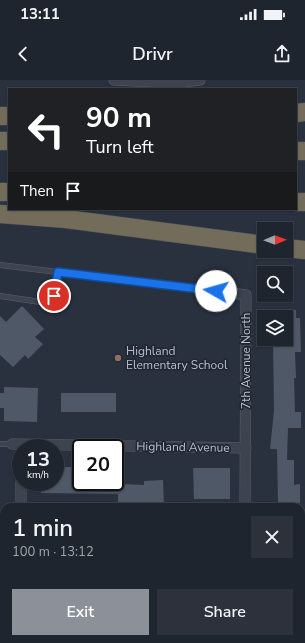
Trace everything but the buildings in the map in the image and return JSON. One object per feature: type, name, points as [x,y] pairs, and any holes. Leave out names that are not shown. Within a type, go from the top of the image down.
[{"type":"highway","points":[[0,214],[66,219],[257,244]]},
{"type":"highway","points":[[293,249],[305,250]]},
{"type":"street","points":[[114,80],[175,83],[200,80]]},
{"type":"street","name":"7th Avenue North","points":[[231,293],[246,295],[245,503]]},
{"type":"street","name":"Highland Avenue","points":[[64,446],[246,448]]},
{"type":"street","points":[[21,491],[21,503]]},
{"type":"lane","name":"7th Avenue North","points":[[0,265],[231,293]]},
{"type":"lane","points":[[0,296],[40,302],[54,296],[58,272]]},
{"type":"lane","name":"Highland Avenue","points":[[0,444],[12,445]]},
{"type":"place","name":"Highland Elementary School","points":[[118,358]]},
{"type":"route","points":[[54,296],[58,272],[216,291]]}]
